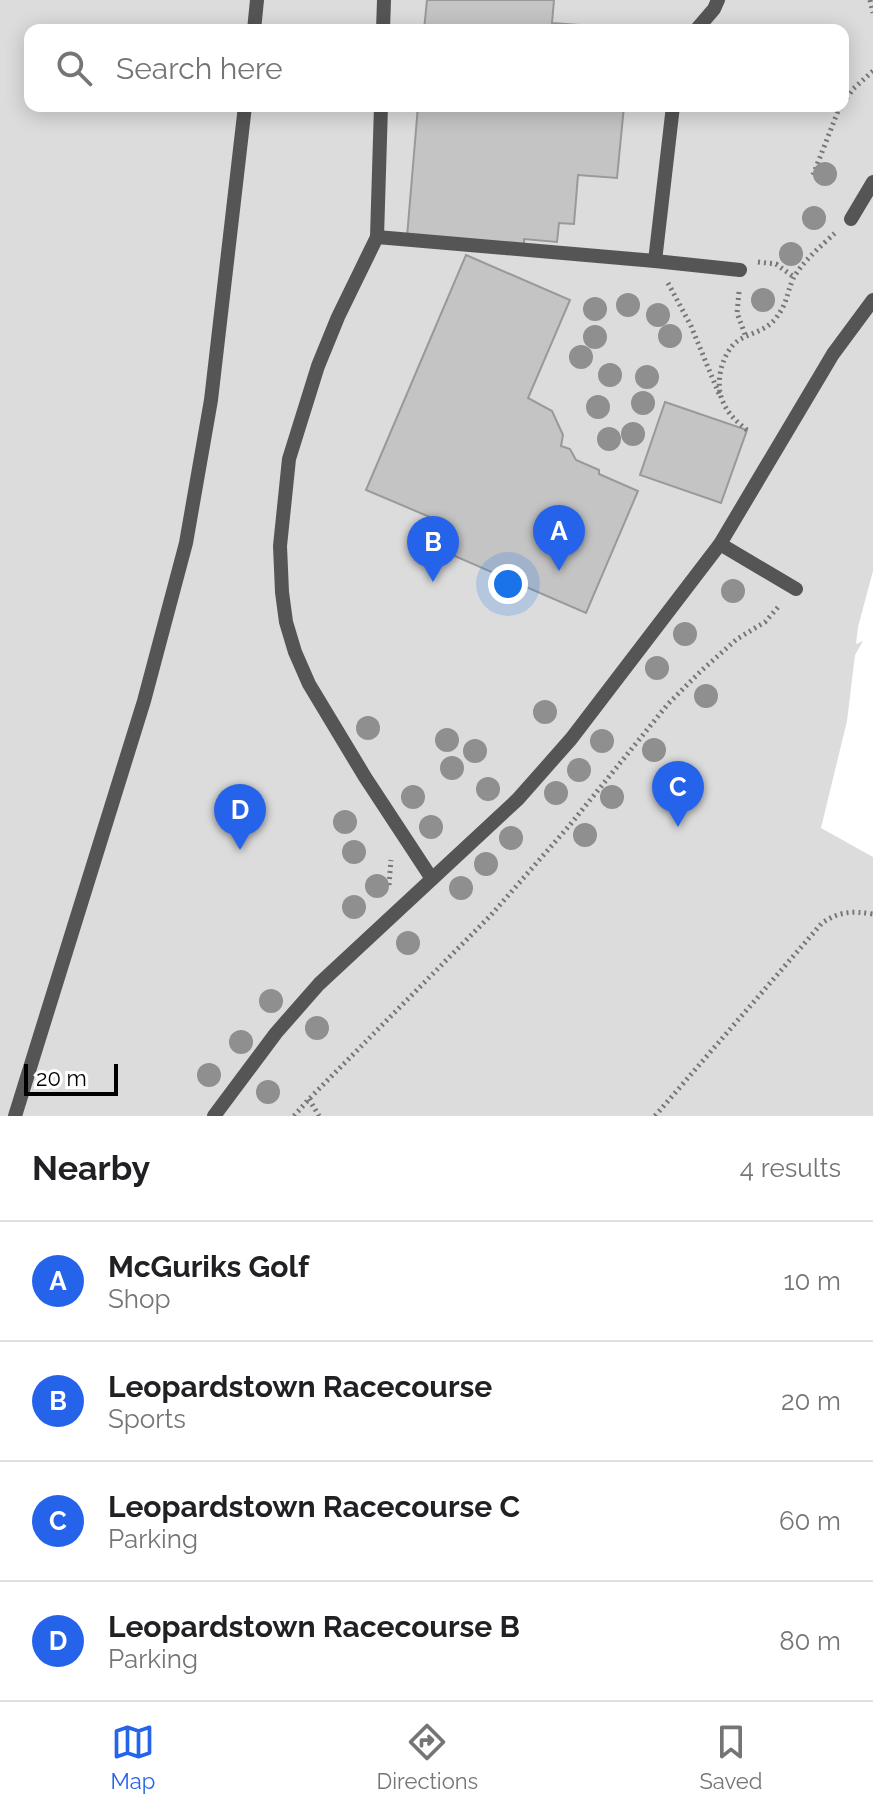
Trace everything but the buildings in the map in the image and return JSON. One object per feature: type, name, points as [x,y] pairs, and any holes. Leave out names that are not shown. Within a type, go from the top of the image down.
[{"type":"lane","points":[[255,24],[257,0]]},
{"type":"lane","points":[[383,24],[384,0]]},
{"type":"lane","points":[[701,24],[718,0]]},
{"type":"lane","points":[[15,1116],[144,701],[186,543],[211,400],[244,112]]},
{"type":"lane","points":[[381,112],[377,237],[323,354],[289,459],[280,546],[282,592],[286,622],[309,684],[432,879]]},
{"type":"lane","points":[[655,261],[672,112]]},
{"type":"lane","points":[[851,219],[873,182]]},
{"type":"lane","points":[[377,237],[740,270]]},
{"type":"lane","points":[[214,1116],[276,1033],[311,993],[518,799],[571,739],[720,544],[833,354],[873,300]]},
{"type":"lane","points":[[720,544],[796,589]]},
{"type":"path","points":[[870,0],[873,13]]},
{"type":"path","points":[[849,94],[873,71]]},
{"type":"path","points":[[813,175],[839,112]]},
{"type":"path","points":[[721,399],[721,370],[727,352],[738,340],[772,323],[787,303],[794,277],[851,219]]},
{"type":"path","points":[[655,261],[691,326],[721,399],[732,417],[747,430]]},
{"type":"path","points":[[776,264],[794,277]]},
{"type":"path","points":[[740,270],[737,313],[746,337]]},
{"type":"path","points":[[294,1116],[491,915],[569,826],[668,704],[737,639],[765,622],[796,589]]},
{"type":"path","points":[[386,892],[391,880],[390,858]]},
{"type":"path","points":[[655,1116],[822,923],[849,910],[873,914]]},
{"type":"path","points":[[309,1099],[319,1116]]},
{"type":"shaded area","points":[[0,0],[873,0],[873,571],[858,627],[856,644],[863,641],[855,655],[847,721],[821,828],[873,857],[873,1116],[0,1116]]},
{"type":"place","name":"McGuriks Golf","points":[[559,571]]},
{"type":"place","name":"Leopardstown Racecourse","points":[[433,582]]},
{"type":"place","name":"Leopardstown Racecourse C","points":[[678,827]]},
{"type":"place","name":"Leopardstown Racecourse B","points":[[240,850]]}]
